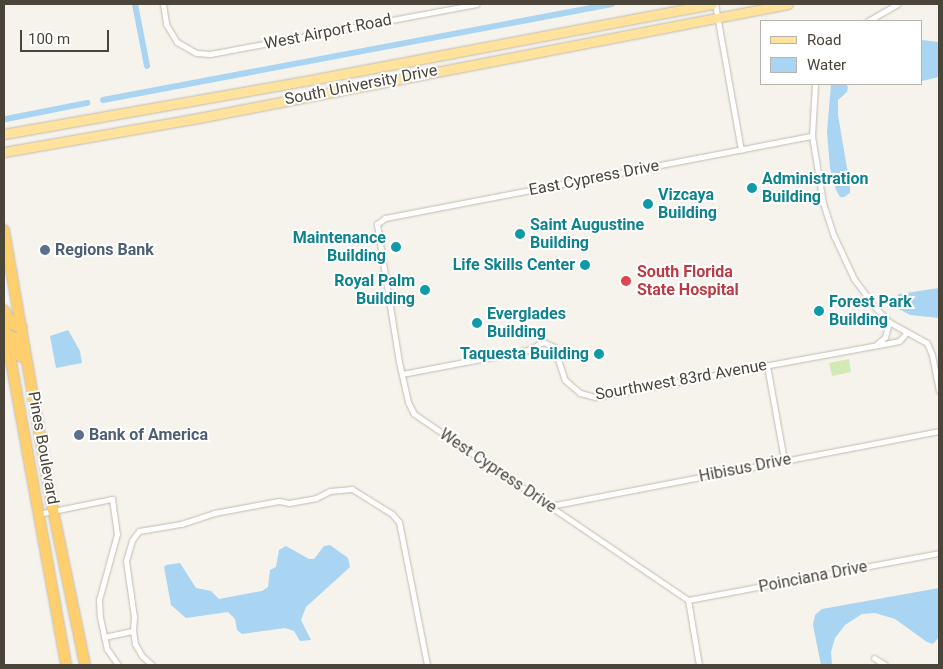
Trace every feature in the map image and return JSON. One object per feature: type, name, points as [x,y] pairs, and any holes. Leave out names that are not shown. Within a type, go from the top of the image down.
[{"type":"highway","name":"Pines Boulevard","points":[[4,230],[53,510],[85,665]]},
{"type":"highway","points":[[4,310],[13,325],[22,328]]},
{"type":"highway","name":"Pines Boulevard","points":[[4,323],[37,514],[66,665]]},
{"type":"highway","points":[[6,334],[15,338],[27,395],[35,404]]},
{"type":"highway","points":[[61,640],[66,646],[71,665]]},
{"type":"main road","name":"South University Drive","points":[[4,134],[302,82],[713,4]]},
{"type":"main road","name":"South University Drive","points":[[4,152],[188,120],[717,16],[788,4]]},
{"type":"street","name":"West Airport Road","points":[[162,4],[170,34],[181,46],[196,54],[210,54],[476,4]]},
{"type":"street","name":"South University Drive","points":[[713,4],[717,16]]},
{"type":"street","points":[[870,20],[897,4]]},
{"type":"street","points":[[717,16],[741,150]]},
{"type":"street","points":[[815,85],[812,136],[822,203],[834,236],[854,280],[874,306],[889,322],[927,343],[931,350],[939,391]]},
{"type":"street","name":"East Cypress Drive","points":[[377,224],[385,218],[812,136]]},
{"type":"street","name":"West Cypress Drive","points":[[377,224],[408,402],[419,418],[688,600]]},
{"type":"street","points":[[875,346],[885,336],[889,322]]},
{"type":"street","name":"Sourthwest 83rd Avenue","points":[[402,374],[528,350],[543,342],[554,347],[566,380],[580,393],[595,398],[899,341],[907,332]]},
{"type":"street","points":[[767,366],[784,460]]},
{"type":"street","name":"Hibisus Drive","points":[[550,506],[939,430]]},
{"type":"street","points":[[152,665],[142,656],[135,644],[133,631],[134,617],[126,560],[132,540],[139,531],[181,524],[214,513],[279,501],[289,504],[316,498],[343,488],[352,489],[392,514],[399,522],[427,665]]},
{"type":"street","points":[[37,514],[112,499],[116,534],[100,600],[104,637],[109,654],[118,665]]},
{"type":"street","name":"Poinciana Drive","points":[[688,600],[939,553]]},
{"type":"street","points":[[688,600],[699,665]]},
{"type":"street","points":[[104,637],[133,631]]},
{"type":"street","points":[[874,658],[885,665]]},
{"type":"green space","points":[[849,359],[851,372],[832,376],[829,363]]},
{"type":"water","points":[[923,40],[939,42],[939,77],[923,81]]},
{"type":"water","points":[[831,85],[847,85],[847,92],[838,100],[838,115],[850,186],[850,193],[844,197],[840,197],[836,190],[830,168],[827,132]]},
{"type":"water","points":[[939,288],[939,318],[910,315],[899,309],[897,296],[899,294]]},
{"type":"water","points":[[68,330],[80,351],[82,363],[56,368],[50,336]]},
{"type":"water","points":[[330,545],[348,558],[350,567],[306,607],[301,620],[311,640],[300,641],[294,631],[285,628],[242,634],[237,630],[235,619],[228,612],[186,618],[171,605],[164,567],[166,565],[180,563],[196,588],[211,591],[219,599],[262,591],[268,587],[270,570],[276,567],[279,550],[286,546],[309,559],[314,559],[324,546]]},
{"type":"water","points":[[939,588],[939,637],[933,644],[927,642],[895,619],[875,613],[862,614],[845,625],[835,638],[831,652],[832,665],[821,665],[813,625],[815,615],[822,609]]},
{"type":"waterway","points":[[135,4],[147,66]]},
{"type":"waterway","points":[[103,100],[612,4]]},
{"type":"waterway","points":[[6,119],[87,103]]},
{"type":"place","name":"Administration Building","points":[[752,188]]},
{"type":"place","name":"Vizcaya Building","points":[[648,204]]},
{"type":"place","name":"Saint Augustine Building","points":[[520,234]]},
{"type":"place","name":"Maintenance Building","points":[[396,247]]},
{"type":"place","name":"Regions Bank","points":[[45,250]]},
{"type":"place","name":"Life Skills Center","points":[[585,265]]},
{"type":"place","name":"South Florida State Hospital","points":[[626,281]]},
{"type":"place","name":"Royal Palm Building","points":[[425,290]]},
{"type":"place","name":"Forest Park Building","points":[[819,311]]},
{"type":"place","name":"Everglades Building","points":[[477,323]]},
{"type":"place","name":"Taquesta Building","points":[[599,354]]},
{"type":"place","name":"Bank of America","points":[[79,435]]}]
